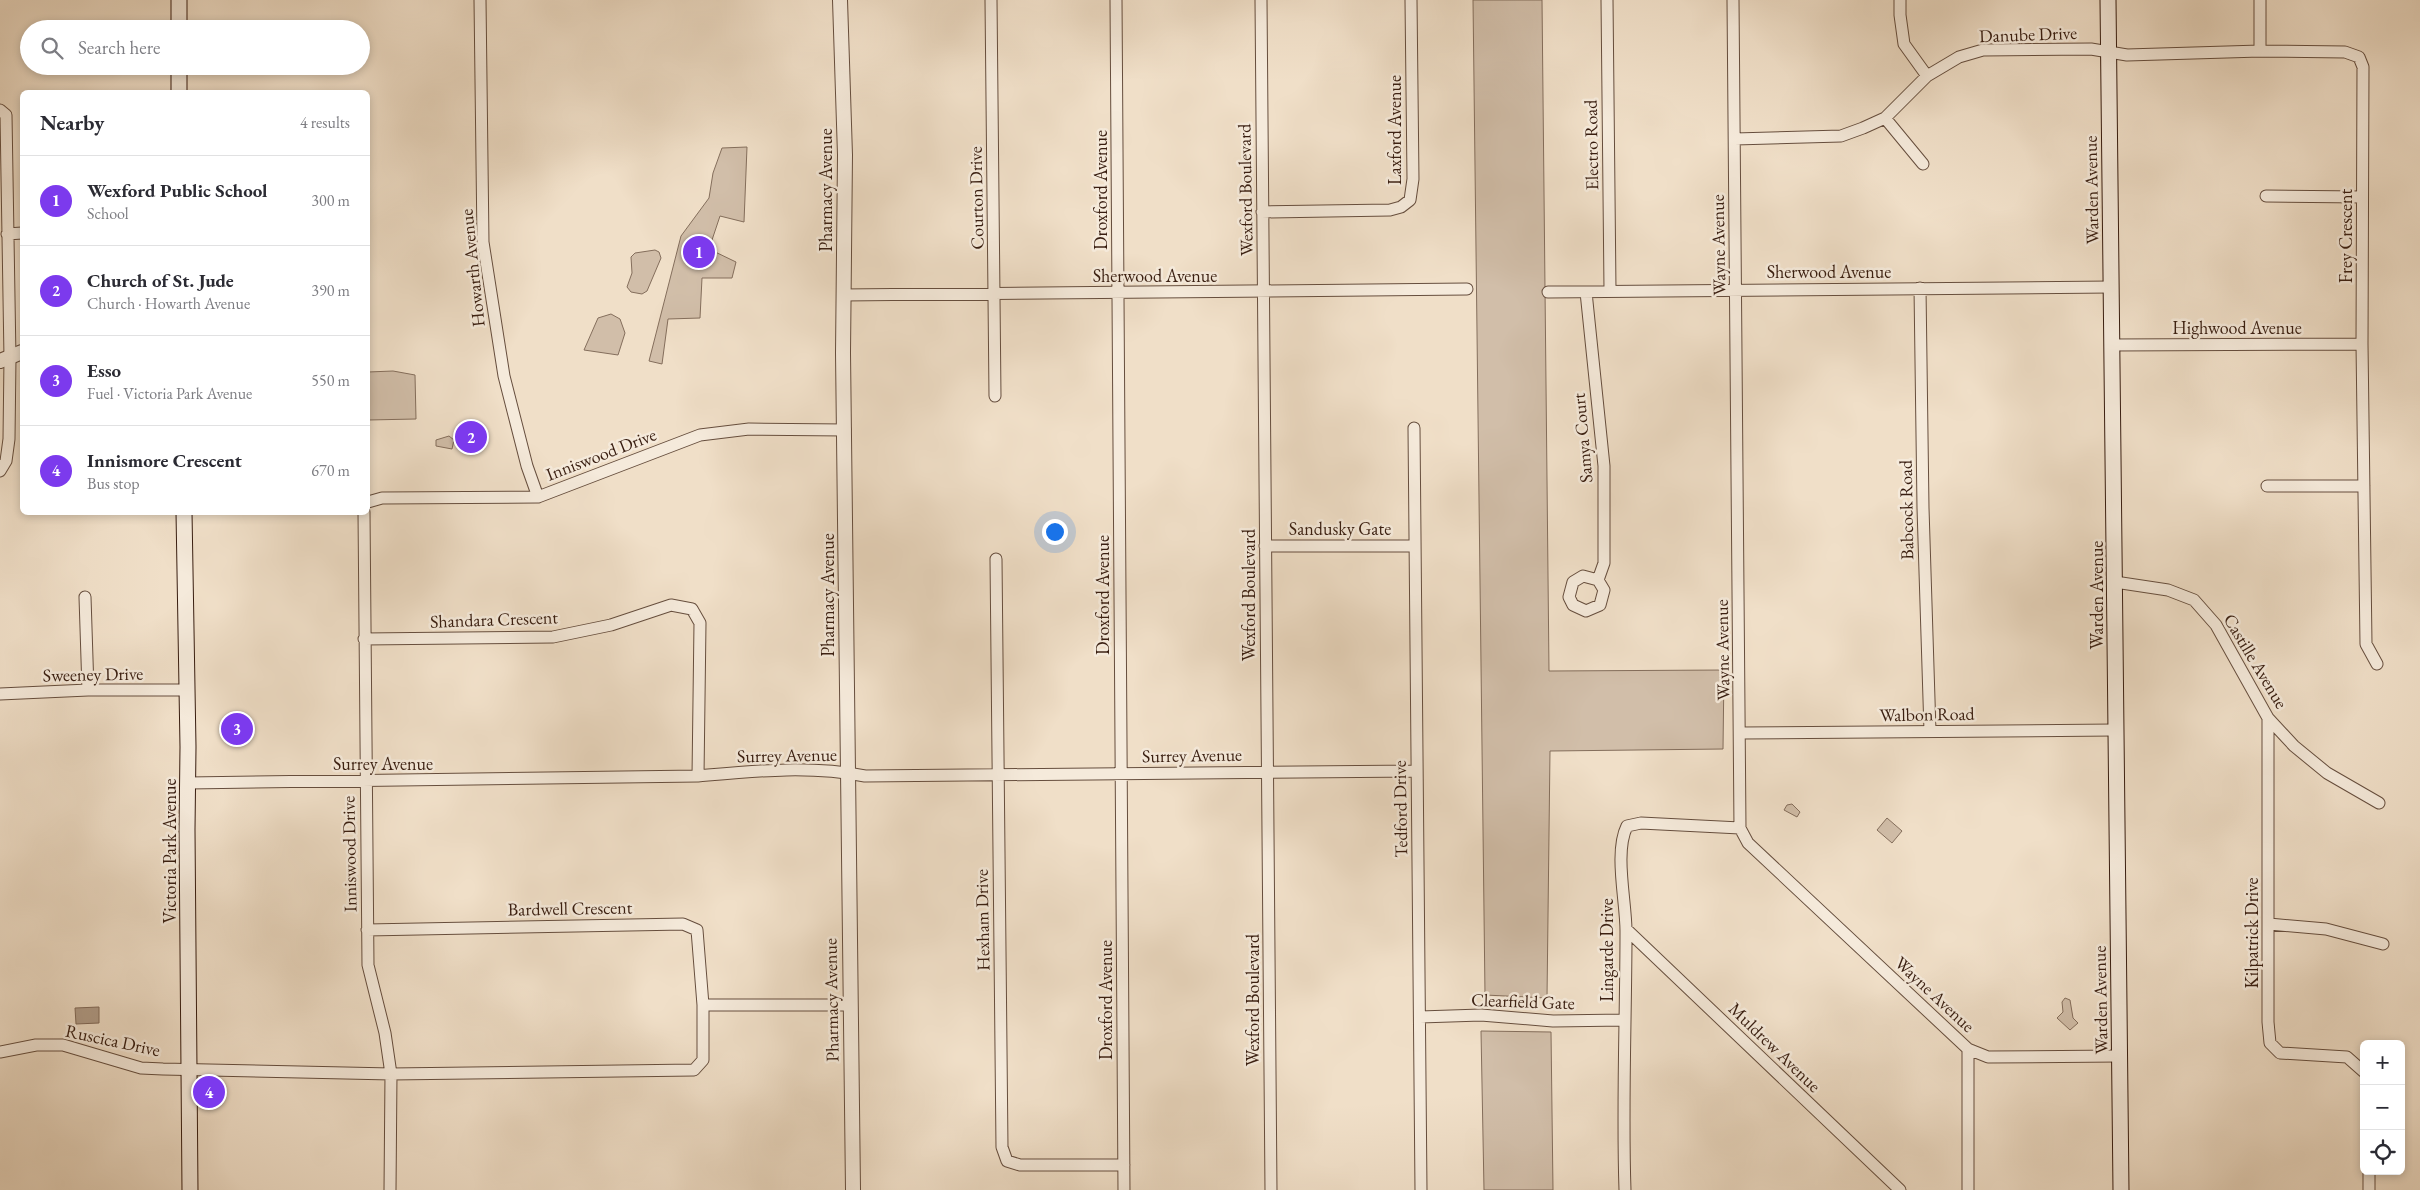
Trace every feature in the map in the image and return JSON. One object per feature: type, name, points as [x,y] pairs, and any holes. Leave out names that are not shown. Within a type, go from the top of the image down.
[{"type":"main road","points":[[179,0],[179,20]]},
{"type":"main road","name":"Warden Avenue","points":[[2108,0],[2115,582],[2114,730],[2121,1190]]},
{"type":"main road","points":[[179,75],[180,90]]},
{"type":"main road","name":"Victoria Park Avenue","points":[[184,515],[188,783],[190,1190]]},
{"type":"street","name":"Howarth Avenue","points":[[480,0],[483,242],[504,376],[527,466],[538,497]]},
{"type":"street","name":"Pharmacy Avenue","points":[[840,0],[845,155],[843,296],[853,1190]]},
{"type":"street","name":"Courton Drive","points":[[991,0],[995,396]]},
{"type":"street","name":"Droxford Avenue","points":[[1116,0],[1124,1190]]},
{"type":"street","name":"Wexford Boulevard","points":[[1261,0],[1271,1190]]},
{"type":"street","name":"Laxford Avenue","points":[[1262,212],[1390,210],[1401,207],[1410,200],[1413,179],[1411,0]]},
{"type":"street","name":"Electro Road","points":[[1607,0],[1610,290]]},
{"type":"street","name":"Wayne Avenue","points":[[1733,0],[1741,733],[1740,828],[1748,843],[1968,1049],[1988,1057],[2119,1056]]},
{"type":"street","points":[[1900,0],[1904,44],[1927,76]]},
{"type":"street","points":[[2260,0],[2260,51]]},
{"type":"street","name":"Danube Drive","points":[[1735,139],[1840,136],[1885,118],[1927,76],[1960,57],[1983,50],[2091,49],[2108,51]]},
{"type":"street","name":"Frey Crescent","points":[[2108,51],[2127,55],[2260,51],[2346,52],[2359,58],[2363,67],[2362,344],[2366,644],[2377,664]]},
{"type":"street","points":[[0,471],[6,461],[9,439],[11,357],[3,113]]},
{"type":"street","points":[[1885,118],[1923,164]]},
{"type":"street","points":[[2266,196],[2362,197]]},
{"type":"street","points":[[7,234],[20,233]]},
{"type":"street","name":"Sherwood Avenue","points":[[1548,292],[2111,287]]},
{"type":"street","name":"Babcock Road","points":[[1920,288],[1922,508],[1930,731]]},
{"type":"street","name":"Sherwood Avenue","points":[[843,296],[1467,289]]},
{"type":"street","name":"Samya Court","points":[[1586,292],[1604,466],[1604,563],[1598,580]]},
{"type":"street","name":"Highwood Avenue","points":[[2112,345],[2362,344]]},
{"type":"street","name":"Tedford Drive","points":[[1414,428],[1421,1190]]},
{"type":"street","name":"Inniswood Drive","points":[[370,501],[382,498],[538,497],[700,435],[749,429],[845,430]]},
{"type":"street","points":[[2267,486],[2364,486]]},
{"type":"street","name":"Inniswood Drive","points":[[364,515],[368,965],[385,1033],[391,1074],[390,1190]]},
{"type":"street","name":"Sandusky Gate","points":[[1265,546],[1415,546]]},
{"type":"street","name":"Hexham Drive","points":[[996,559],[1002,1147],[1007,1161],[1020,1165],[1124,1165]]},
{"type":"street","name":"Castille Avenue","points":[[2115,582],[2168,590],[2194,600],[2216,625],[2268,718],[2294,746],[2327,773],[2379,803]]},
{"type":"street","points":[[85,597],[88,690]]},
{"type":"street","name":"Shandara Crescent","points":[[364,639],[553,637],[611,625],[671,605],[692,609],[700,623],[698,776]]},
{"type":"street","name":"Sweeney Drive","points":[[0,694],[88,690],[186,690]]},
{"type":"street","name":"Kilpatrick Drive","points":[[2268,718],[2268,1022],[2270,1043],[2280,1053],[2346,1057],[2360,1069]]},
{"type":"street","name":"Walbon Road","points":[[1741,733],[2114,730]]},
{"type":"street","name":"Surrey Avenue","points":[[188,783],[698,776],[773,770],[825,769],[865,776],[1417,771]]},
{"type":"street","name":"Lingarde Drive","points":[[1625,1190],[1624,1020],[1626,929],[1623,834],[1627,826],[1641,823],[1740,828]]},
{"type":"street","name":"Bardwell Crescent","points":[[367,930],[683,924],[697,930],[704,1005]]},
{"type":"street","points":[[2269,924],[2326,929],[2384,944]]},
{"type":"street","name":"Muldrew Avenue","points":[[1626,929],[1900,1190]]},
{"type":"street","points":[[704,1005],[850,1005]]},
{"type":"street","name":"Ruscica Drive","points":[[0,1052],[36,1045],[63,1045],[141,1068],[391,1074],[694,1070],[703,1060],[704,1005]]},
{"type":"street","name":"Clearfield Gate","points":[[1420,1017],[1481,1015],[1552,1021],[1624,1020]]},
{"type":"street","points":[[1968,1049],[1968,1190]]},
{"type":"street","points":[[2369,1175],[2369,1190]]},
{"type":"shaded area","points":[[1473,0],[1542,0],[1549,671],[1724,670],[1723,749],[1550,751],[1547,998],[1485,995]]},
{"type":"shaded area","points":[[747,147],[744,222],[720,216],[709,249],[736,262],[732,278],[702,278],[700,318],[668,319],[662,364],[649,361],[681,236],[709,198],[713,173],[722,148]]},
{"type":"shaded area","points":[[655,250],[659,252],[661,258],[647,291],[642,294],[631,292],[627,287],[632,273],[631,257],[635,253]]},
{"type":"shaded area","points":[[611,314],[620,319],[625,333],[618,355],[584,350],[598,318]]},
{"type":"shaded area","points":[[393,371],[415,375],[416,419],[370,420],[370,372]]},
{"type":"shaded area","points":[[449,436],[454,440],[452,449],[436,446],[436,440]]},
{"type":"shaded area","points":[[1792,804],[1800,812],[1797,817],[1784,810],[1787,805]]},
{"type":"shaded area","points":[[1887,818],[1902,831],[1892,843],[1877,830]]},
{"type":"shaded area","points":[[2065,998],[2070,1000],[2073,1018],[2078,1023],[2070,1030],[2057,1018],[2063,1012],[2062,1002]]},
{"type":"shaded area","points":[[99,1007],[99,1023],[76,1024],[75,1008]]},
{"type":"shaded area","points":[[1481,1031],[1551,1032],[1553,1190],[1484,1190]]},
{"type":"place","name":"Wexford Public School","points":[[699,252]]},
{"type":"place","name":"Church of St. Jude","points":[[471,437]]},
{"type":"place","name":"Esso","points":[[237,729]]},
{"type":"place","name":"Innismore Crescent","points":[[209,1092]]}]
